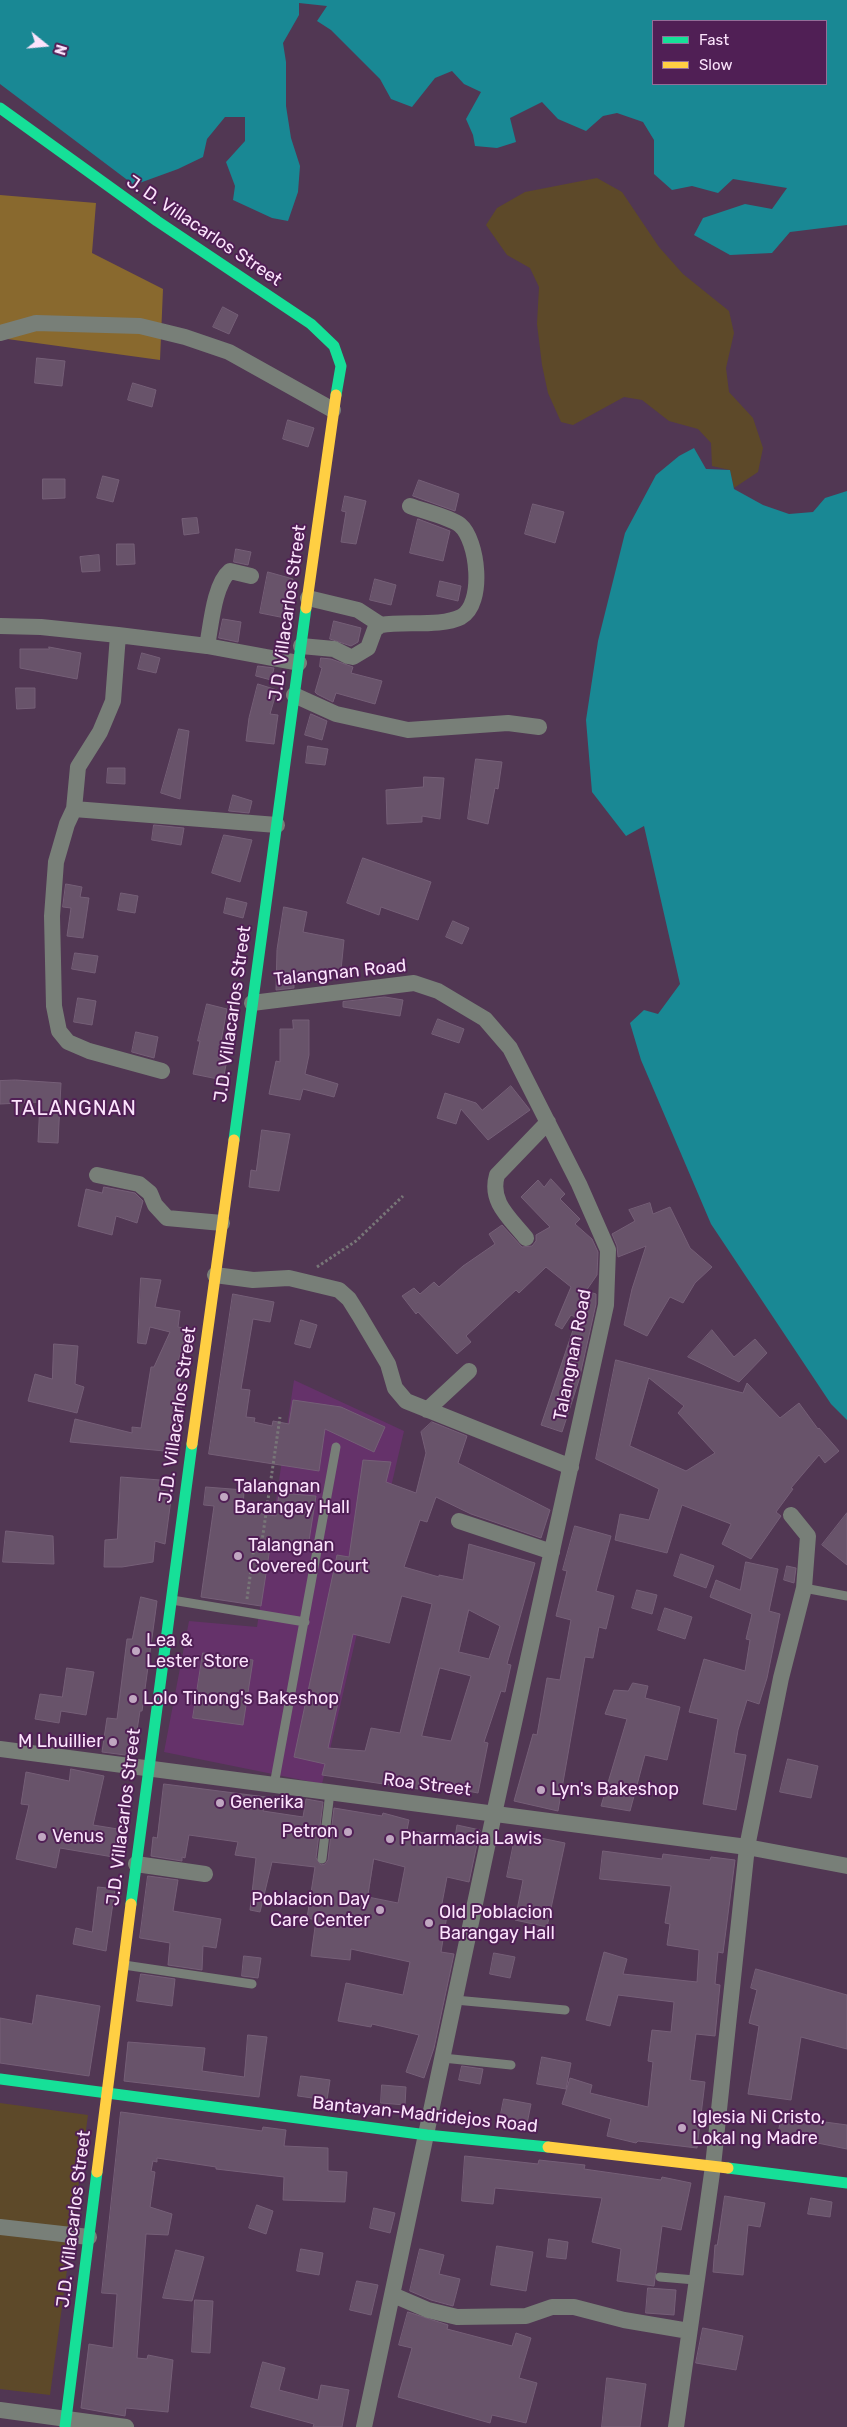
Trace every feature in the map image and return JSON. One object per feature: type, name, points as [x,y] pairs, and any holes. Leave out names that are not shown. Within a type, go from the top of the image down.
[{"type":"street","name":"J. D. Villacarlos Street","points":[[0,108],[156,221],[310,324],[334,346],[342,366],[333,410]]},
{"type":"street","points":[[0,333],[36,323],[140,326],[184,336],[229,352],[333,410]]},
{"type":"street","name":"J.D. Villacarlos Street","points":[[66,2423],[148,1768],[333,410]]},
{"type":"street","points":[[0,626],[41,627],[207,646],[300,654],[334,649],[353,656],[368,648],[376,629],[381,625],[452,620],[464,615],[471,605],[478,574],[468,535],[459,524],[410,506]]},
{"type":"street","points":[[207,646],[219,589],[225,575],[230,571],[251,576]]},
{"type":"street","points":[[308,598],[358,610],[381,625]]},
{"type":"street","points":[[118,635],[113,701],[100,732],[78,767],[74,809],[67,824],[56,862],[52,916],[54,1006],[59,1031],[68,1042],[89,1051],[162,1071]]},
{"type":"street","points":[[294,695],[336,714],[408,730],[508,723],[538,727]]},
{"type":"street","points":[[74,809],[277,825]]},
{"type":"street","name":"Talangnan Road","points":[[252,1003],[414,983],[438,991],[485,1019],[510,1048],[579,1184],[608,1250],[606,1305],[494,1814],[364,2427]]},
{"type":"street","points":[[526,1238],[495,1198],[495,1184],[498,1175],[548,1122]]},
{"type":"street","points":[[97,1176],[139,1184],[150,1193],[155,1205],[167,1218],[222,1223]]},
{"type":"street","points":[[215,1274],[254,1280],[289,1278],[338,1290],[349,1299],[388,1364],[395,1388],[406,1401],[571,1467]]},
{"type":"street","points":[[427,1410],[470,1371]]},
{"type":"street","points":[[676,2427],[695,2280],[713,2166],[747,1847],[781,1678],[804,1588],[808,1536],[791,1515]]},
{"type":"street","points":[[459,1520],[552,1552]]},
{"type":"street","name":"Roa Street","points":[[0,1749],[747,1847],[847,1866]]},
{"type":"street","points":[[136,1864],[205,1874]]},
{"type":"street","name":"Bantayan-Madridejos Road","points":[[0,2079],[426,2135],[570,2148],[847,2182]]},
{"type":"street","points":[[0,2227],[89,2237]]},
{"type":"street","points":[[393,2295],[428,2310],[457,2317],[526,2316],[552,2307],[574,2307],[624,2320],[689,2331]]},
{"type":"street","points":[[0,2410],[66,2423],[126,2427]]},
{"type":"lane","points":[[274,1785],[336,1447]]},
{"type":"lane","points":[[804,1588],[847,1596]]},
{"type":"lane","points":[[171,1600],[305,1622]]},
{"type":"lane","points":[[322,1859],[330,1792]]},
{"type":"lane","points":[[123,1964],[252,1984]]},
{"type":"lane","points":[[455,2000],[565,2010]]},
{"type":"lane","points":[[443,2058],[511,2065]]},
{"type":"lane","points":[[660,2276],[695,2280]]},
{"type":"path","points":[[296,1280],[356,1241],[403,1196]]},
{"type":"path","points":[[245,1612],[254,1547],[261,1548],[280,1417]]},
{"type":"shaded area","points":[[0,0],[847,0],[847,225],[790,232],[772,253],[730,255],[694,235],[703,218],[745,204],[772,209],[787,188],[733,179],[718,193],[692,186],[672,190],[654,174],[654,140],[643,122],[617,113],[603,116],[586,131],[558,119],[542,102],[510,118],[516,142],[497,148],[475,146],[473,135],[466,119],[481,92],[464,84],[452,71],[435,78],[412,107],[391,99],[380,79],[331,30],[317,21],[327,6],[299,3],[299,15],[283,43],[286,62],[286,106],[291,138],[300,166],[298,192],[288,221],[272,218],[233,200],[235,186],[226,162],[245,141],[245,117],[225,117],[207,139],[203,157],[178,169],[134,185],[0,84]]},
{"type":"shaded area","points":[[597,178],[622,192],[659,247],[683,274],[729,311],[734,333],[726,368],[729,392],[753,418],[763,448],[758,472],[734,488],[730,470],[712,466],[711,443],[698,429],[669,421],[642,400],[624,397],[573,425],[561,422],[548,393],[542,365],[537,324],[539,287],[530,268],[507,255],[486,225],[497,208],[525,192]]},
{"type":"shaded area","points":[[0,195],[96,203],[92,253],[163,289],[160,360],[0,338]]},
{"type":"shaded area","points":[[694,448],[706,469],[730,470],[734,489],[763,505],[789,514],[813,512],[825,498],[847,491],[847,1420],[831,1404],[711,1224],[641,1060],[630,1023],[644,1010],[658,1014],[680,984],[644,826],[626,836],[592,792],[586,720],[598,641],[625,533],[656,475],[679,456]]},
{"type":"shaded area","points":[[294,1380],[404,1431],[322,1784],[164,1752],[189,1621],[257,1627]]},
{"type":"shaded area","points":[[0,2103],[88,2115],[50,2395],[0,2389]]},
{"type":"building","points":[[223,307],[238,315],[229,334],[213,327]]},
{"type":"building","points":[[37,358],[65,361],[62,386],[35,383]]},
{"type":"building","points":[[133,383],[156,390],[152,407],[128,400]]},
{"type":"building","points":[[288,420],[314,428],[308,447],[283,439]]},
{"type":"building","points":[[103,476],[119,480],[113,502],[97,498]]},
{"type":"building","points":[[43,479],[65,479],[65,498],[43,499]]},
{"type":"building","points":[[419,480],[459,494],[455,511],[413,496]]},
{"type":"building","points":[[345,496],[366,501],[356,544],[341,542],[346,512],[342,511]]},
{"type":"building","points":[[533,504],[564,512],[555,543],[525,534]]},
{"type":"building","points":[[197,518],[199,533],[184,535],[182,519]]},
{"type":"building","points":[[418,519],[450,531],[443,561],[410,553]]},
{"type":"building","points":[[117,544],[134,544],[135,564],[117,565]]},
{"type":"building","points":[[236,549],[251,552],[248,565],[234,562]]},
{"type":"building","points":[[99,555],[100,571],[82,572],[80,557]]},
{"type":"building","points":[[268,572],[293,579],[285,618],[260,613]]},
{"type":"building","points":[[375,579],[396,585],[391,605],[370,600]]},
{"type":"building","points":[[440,581],[461,586],[458,601],[437,596]]},
{"type":"building","points":[[223,619],[241,622],[238,642],[219,638]]},
{"type":"building","points":[[334,621],[361,628],[358,642],[351,646],[330,639]]},
{"type":"building","points":[[49,647],[81,653],[77,679],[20,668],[20,649],[49,649]]},
{"type":"building","points":[[142,653],[160,658],[156,673],[138,669]]},
{"type":"building","points":[[321,658],[331,659],[353,667],[351,673],[382,681],[375,704],[336,693],[333,702],[317,694],[315,692],[322,668],[320,667]]},
{"type":"building","points":[[258,666],[274,668],[271,680],[256,676]]},
{"type":"building","points":[[258,684],[277,690],[270,714],[278,715],[274,744],[246,741],[249,718]]},
{"type":"building","points":[[16,688],[35,688],[35,708],[17,709]]},
{"type":"building","points":[[311,714],[327,721],[322,740],[305,735]]},
{"type":"building","points":[[179,729],[189,731],[180,799],[161,793]]},
{"type":"building","points":[[308,746],[328,749],[325,765],[306,763]]},
{"type":"building","points":[[476,759],[502,762],[498,789],[495,788],[488,824],[468,819]]},
{"type":"building","points":[[108,768],[125,768],[125,784],[107,783]]},
{"type":"building","points":[[424,777],[444,778],[440,819],[422,816],[422,822],[387,824],[386,790],[423,787]]},
{"type":"building","points":[[233,795],[252,801],[249,813],[229,811]]},
{"type":"building","points":[[154,825],[184,828],[181,845],[152,840]]},
{"type":"building","points":[[224,835],[252,840],[240,882],[212,873]]},
{"type":"building","points":[[363,858],[431,882],[418,920],[381,907],[379,915],[347,903]]},
{"type":"building","points":[[66,884],[82,887],[80,897],[89,898],[83,938],[67,936],[71,908],[63,907]]},
{"type":"building","points":[[121,893],[138,896],[135,913],[118,910]]},
{"type":"building","points":[[227,898],[247,903],[243,918],[224,913]]},
{"type":"building","points":[[284,907],[307,912],[303,932],[344,940],[341,970],[294,973],[294,988],[276,990],[277,950]]},
{"type":"building","points":[[453,921],[469,928],[462,944],[446,937]]},
{"type":"building","points":[[75,953],[98,956],[95,973],[72,969]]},
{"type":"building","points":[[385,997],[403,1000],[400,1016],[343,1007],[343,1002]]},
{"type":"building","points":[[78,998],[96,1001],[92,1025],[74,1022]]},
{"type":"building","points":[[207,1004],[227,1009],[218,1058],[227,1060],[223,1080],[193,1074],[200,1041],[198,1041]]},
{"type":"building","points":[[438,1019],[464,1029],[459,1043],[432,1034]]},
{"type":"building","points":[[293,1020],[309,1020],[309,1055],[305,1074],[338,1084],[334,1097],[303,1089],[300,1100],[269,1094],[276,1061],[280,1062],[280,1029],[293,1029]]},
{"type":"building","points":[[136,1032],[158,1037],[154,1058],[132,1052]]},
{"type":"building","points":[[16,1080],[61,1083],[58,1143],[38,1142],[40,1102],[0,1104],[0,1081]]},
{"type":"building","points":[[511,1086],[530,1110],[488,1140],[461,1109],[456,1124],[437,1118],[445,1093],[476,1103],[482,1110]]},
{"type":"building","points":[[262,1130],[290,1134],[279,1191],[249,1187],[251,1170],[256,1171]]},
{"type":"building","points":[[551,1179],[565,1194],[560,1199],[580,1219],[575,1224],[592,1239],[598,1252],[597,1275],[586,1291],[596,1294],[596,1304],[579,1380],[562,1432],[541,1425],[577,1318],[571,1315],[562,1329],[555,1325],[571,1287],[546,1267],[519,1293],[516,1290],[466,1336],[471,1342],[457,1354],[418,1312],[416,1314],[402,1296],[414,1288],[420,1294],[434,1282],[439,1287],[463,1266],[495,1244],[489,1234],[502,1225],[522,1247],[532,1246],[536,1241],[536,1235],[550,1227],[521,1197],[538,1180],[544,1187]]},
{"type":"building","points":[[104,1187],[135,1193],[143,1201],[137,1223],[116,1216],[112,1235],[78,1226],[86,1189],[102,1193]]},
{"type":"building","points":[[650,1203],[653,1214],[670,1207],[690,1248],[712,1267],[695,1283],[683,1303],[670,1297],[647,1336],[624,1325],[632,1289],[646,1246],[618,1257],[617,1246],[612,1234],[635,1221],[629,1210]]},
{"type":"building","points":[[141,1278],[161,1280],[155,1307],[180,1311],[178,1327],[189,1329],[176,1367],[182,1367],[178,1403],[182,1403],[175,1452],[70,1442],[75,1419],[132,1433],[132,1427],[141,1428],[151,1367],[154,1367],[170,1332],[150,1327],[146,1344],[138,1343]]},
{"type":"building","points":[[233,1294],[274,1302],[270,1322],[253,1319],[241,1389],[250,1390],[246,1417],[255,1418],[254,1422],[272,1426],[273,1421],[289,1424],[293,1400],[341,1407],[385,1427],[374,1452],[325,1429],[319,1471],[209,1454]]},
{"type":"building","points":[[301,1320],[317,1325],[310,1348],[295,1344]]},
{"type":"building","points":[[712,1330],[734,1357],[755,1339],[767,1353],[739,1382],[688,1357]]},
{"type":"building","points":[[54,1344],[78,1346],[75,1384],[84,1387],[77,1413],[28,1401],[35,1374],[52,1379]]},
{"type":"building","points":[[616,1360],[743,1393],[747,1383],[780,1418],[799,1403],[818,1429],[839,1451],[825,1463],[819,1455],[791,1488],[793,1489],[776,1512],[781,1516],[751,1559],[722,1544],[731,1524],[682,1505],[667,1553],[615,1540],[620,1514],[649,1520],[659,1489],[596,1459]],"holes":[[[649,1378],[684,1406],[678,1413],[715,1453],[686,1471],[630,1446]]]},
{"type":"building","points":[[432,1422],[467,1436],[458,1463],[550,1510],[541,1538],[471,1514],[436,1497],[427,1522],[420,1520],[404,1567],[439,1577],[439,1575],[463,1580],[469,1544],[535,1563],[507,1664],[511,1665],[505,1692],[501,1691],[484,1742],[488,1743],[478,1793],[419,1782],[418,1789],[322,1775],[325,1764],[294,1757],[337,1555],[349,1557],[363,1460],[391,1462],[386,1482],[416,1493],[426,1453],[421,1432]],"holes":[[[402,1596],[432,1604],[400,1733],[371,1728],[365,1751],[328,1748],[353,1634],[389,1643]],[[469,1610],[500,1626],[489,1659],[459,1652]],[[440,1668],[471,1676],[451,1741],[422,1736]]]},
{"type":"building","points":[[121,1477],[160,1480],[159,1490],[172,1492],[165,1544],[155,1541],[153,1562],[122,1567],[104,1567],[105,1540],[117,1539]]},
{"type":"building","name":"Talangnan Covered Court","points":[[206,1487],[244,1490],[243,1511],[276,1516],[279,1493],[316,1496],[308,1547],[271,1541],[261,1606],[201,1597],[214,1506],[204,1505]]},
{"type":"building","points":[[847,1513],[847,1565],[822,1545]]},
{"type":"building","points":[[575,1526],[611,1536],[596,1591],[614,1596],[606,1629],[599,1627],[593,1658],[585,1657],[558,1811],[514,1801],[533,1734],[537,1735],[547,1678],[560,1680],[571,1620],[556,1616],[567,1571],[563,1570]]},
{"type":"building","points":[[6,1531],[53,1536],[54,1564],[3,1562]]},
{"type":"building","points":[[681,1554],[714,1566],[706,1588],[674,1576]]},
{"type":"building","points":[[746,1562],[778,1569],[769,1611],[780,1614],[767,1678],[759,1704],[747,1700],[738,1730],[734,1753],[746,1755],[736,1810],[703,1804],[718,1719],[689,1712],[704,1659],[745,1671],[750,1640],[746,1639],[752,1614],[710,1597],[716,1580],[740,1590]]},
{"type":"building","points":[[787,1566],[796,1568],[794,1583],[784,1580]]},
{"type":"building","points":[[637,1590],[657,1595],[652,1614],[632,1608]]},
{"type":"building","points":[[141,1597],[157,1601],[142,1711],[140,1711],[133,1756],[102,1752],[107,1718],[117,1719],[127,1639],[132,1639]]},
{"type":"building","points":[[665,1608],[692,1617],[685,1639],[658,1630]]},
{"type":"building","points":[[203,1653],[253,1660],[243,1725],[193,1718]]},
{"type":"building","points":[[67,1668],[94,1672],[86,1715],[61,1711],[59,1723],[35,1719],[40,1694],[62,1697]]},
{"type":"building","points":[[633,1683],[648,1686],[645,1698],[680,1707],[667,1760],[645,1755],[630,1811],[601,1806],[627,1719],[605,1714],[614,1690],[628,1691]]},
{"type":"building","points":[[788,1759],[818,1766],[811,1798],[780,1792]]},
{"type":"building","name":"Venus","points":[[71,1769],[104,1776],[93,1825],[124,1830],[123,1833],[126,1833],[124,1849],[121,1849],[119,1858],[60,1848],[56,1868],[16,1859],[29,1805],[21,1804],[26,1772],[69,1781]]},
{"type":"building","points":[[164,1784],[266,1797],[263,1811],[303,1817],[306,1799],[323,1802],[316,1858],[321,1865],[325,1864],[328,1860],[334,1808],[382,1816],[383,1813],[409,1820],[407,1830],[455,1838],[457,1825],[480,1830],[469,1882],[447,1877],[440,1914],[447,1915],[441,1952],[454,1954],[434,2048],[424,2078],[406,2072],[419,2035],[372,2024],[371,2027],[338,2021],[346,1983],[403,1995],[410,1962],[351,1949],[350,1960],[311,1956],[316,1920],[307,1918],[315,1867],[272,1862],[260,1912],[250,1910],[256,1858],[235,1855],[238,1842],[189,1835],[185,1858],[182,1857],[182,1861],[151,1856],[153,1837],[157,1838]],"holes":[[[374,1859],[405,1867],[398,1903],[368,1897]]]},
{"type":"building","points":[[516,1833],[565,1843],[547,1927],[515,1920],[523,1880],[507,1877]]},
{"type":"building","points":[[603,1851],[662,1859],[663,1854],[710,1860],[711,1857],[735,1860],[723,1953],[718,1952],[715,1984],[720,1985],[715,2036],[696,2034],[690,2080],[705,2082],[697,2148],[638,2141],[636,2143],[607,2136],[611,2119],[562,2104],[570,2078],[592,2085],[590,2093],[648,2107],[653,2062],[648,2061],[652,2030],[671,2032],[674,2002],[618,1995],[610,2026],[586,2020],[604,1952],[627,1959],[623,1974],[697,1982],[699,1950],[667,1945],[670,1924],[665,1923],[671,1886],[600,1879]]},
{"type":"building","points":[[148,1876],[178,1880],[173,1911],[221,1919],[216,1948],[203,1946],[202,1970],[168,1965],[170,1943],[140,1938]]},
{"type":"building","points":[[98,1887],[115,1889],[106,1951],[73,1944],[76,1928],[92,1932]]},
{"type":"building","points":[[494,1953],[515,1957],[510,1978],[490,1974]]},
{"type":"building","points":[[244,1956],[261,1958],[258,1978],[242,1976]]},
{"type":"building","points":[[756,1969],[847,1995],[847,2049],[801,2037],[791,2100],[748,2094],[759,2026],[749,2023],[757,1990],[751,1988]]},
{"type":"building","points":[[141,1974],[175,1979],[172,2006],[137,2001]]},
{"type":"building","points":[[37,1995],[100,2006],[89,2076],[0,2063],[0,2018],[32,2024]]},
{"type":"building","points":[[248,2035],[267,2037],[259,2097],[124,2081],[128,2042],[205,2048],[202,2071],[244,2077]]},
{"type":"building","points":[[542,2057],[571,2063],[566,2089],[537,2084]]},
{"type":"building","points":[[462,2066],[483,2069],[480,2084],[459,2080]]},
{"type":"building","points":[[301,2076],[330,2080],[327,2100],[298,2096]]},
{"type":"building","points":[[382,2085],[406,2087],[405,2105],[381,2103]]},
{"type":"building","points":[[504,2099],[531,2104],[527,2124],[500,2119]]},
{"type":"building","points":[[783,2111],[804,2115],[803,2119],[847,2125],[847,2149],[778,2135]]},
{"type":"building","points":[[121,2112],[262,2131],[263,2127],[286,2130],[284,2146],[328,2148],[328,2171],[347,2172],[345,2202],[283,2200],[284,2177],[216,2169],[216,2167],[157,2158],[157,2162],[153,2161],[151,2171],[155,2172],[150,2207],[172,2214],[168,2235],[146,2234],[137,2358],[147,2359],[148,2355],[173,2360],[168,2412],[126,2408],[125,2416],[81,2408],[89,2344],[113,2348],[117,2294],[102,2293]]},
{"type":"building","points":[[465,2156],[538,2164],[539,2160],[585,2165],[584,2169],[661,2180],[662,2177],[691,2183],[681,2230],[662,2226],[654,2286],[617,2281],[621,2249],[592,2242],[602,2198],[495,2188],[493,2204],[462,2201]]},
{"type":"building","points":[[725,2196],[765,2203],[760,2227],[748,2225],[743,2275],[713,2272],[715,2245],[717,2245]]},
{"type":"building","points":[[811,2198],[832,2202],[830,2217],[808,2214]]},
{"type":"building","points":[[257,2205],[273,2211],[266,2234],[249,2228]]},
{"type":"building","points":[[374,2208],[395,2213],[390,2233],[370,2228]]},
{"type":"building","points":[[549,2239],[568,2242],[566,2259],[547,2257]]},
{"type":"building","points":[[497,2246],[533,2252],[526,2291],[491,2285]]},
{"type":"building","points":[[301,2249],[323,2253],[319,2275],[297,2271]]},
{"type":"building","points":[[420,2249],[444,2255],[439,2274],[460,2279],[453,2306],[431,2300],[410,2291]]},
{"type":"building","points":[[176,2250],[204,2257],[192,2301],[163,2298]]},
{"type":"building","points":[[357,2281],[378,2285],[371,2315],[350,2310]]},
{"type":"building","points":[[648,2288],[676,2290],[674,2315],[646,2313]]},
{"type":"building","points":[[195,2300],[213,2301],[210,2353],[192,2352]]},
{"type":"building","points":[[408,2312],[448,2325],[447,2329],[512,2346],[516,2333],[531,2338],[519,2378],[537,2383],[526,2423],[492,2415],[490,2423],[398,2397],[412,2348],[399,2345]]},
{"type":"building","points":[[703,2328],[743,2336],[736,2370],[696,2363]]},
{"type":"building","points":[[263,2362],[285,2368],[279,2390],[318,2400],[321,2385],[349,2390],[342,2427],[313,2427],[314,2424],[251,2407]]},
{"type":"building","points":[[607,2378],[646,2384],[640,2427],[602,2427]]},
{"type":"traffic: fast","points":[[0,108],[157,221],[311,324],[334,346],[341,366],[336,395]]},
{"type":"traffic: fast","points":[[234,1140],[306,608]]},
{"type":"traffic: fast","points":[[131,1904],[192,1444]]},
{"type":"traffic: fast","points":[[0,2079],[427,2135],[548,2147]]},
{"type":"traffic: fast","points":[[728,2168],[847,2183]]},
{"type":"traffic: fast","points":[[65,2427],[97,2172]]},
{"type":"traffic: slow","points":[[306,608],[336,395]]},
{"type":"traffic: slow","points":[[192,1444],[234,1140]]},
{"type":"traffic: slow","points":[[97,2172],[131,1904]]},
{"type":"traffic: slow","points":[[548,2147],[728,2168]]},
{"type":"place","name":"Talangnan Barangay Hall","points":[[224,1497]]},
{"type":"place","name":"Talangnan Covered Court","points":[[238,1556]]},
{"type":"place","name":"Lea & Lester Store","points":[[136,1651]]},
{"type":"place","name":"Lolo Tinong's Bakeshop","points":[[133,1699]]},
{"type":"place","name":"M Lhuillier","points":[[113,1742]]},
{"type":"place","name":"Lyn's Bakeshop","points":[[541,1790]]},
{"type":"place","name":"Generika","points":[[220,1803]]},
{"type":"place","name":"Petron","points":[[348,1832]]},
{"type":"place","name":"Venus","points":[[42,1837]]},
{"type":"place","name":"Pharmacia Lawis","points":[[390,1839]]},
{"type":"place","name":"Poblacion Day Care Center","points":[[380,1910]]},
{"type":"place","name":"Old Poblacion Barangay Hall","points":[[429,1923]]},
{"type":"place","name":"Iglesia Ni Cristo, Lokal ng Madre","points":[[682,2128]]},
{"type":"district","name":"TALANGNAN","points":[[74,1109]]}]
